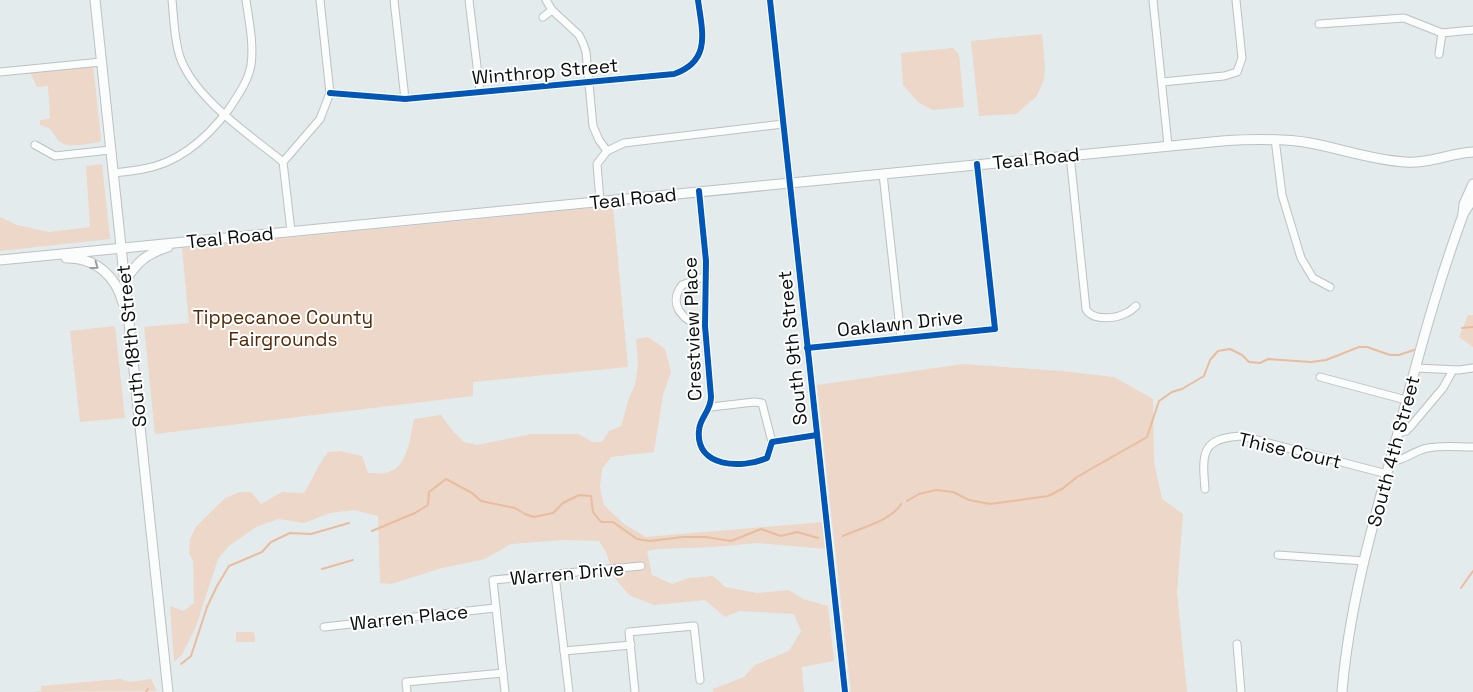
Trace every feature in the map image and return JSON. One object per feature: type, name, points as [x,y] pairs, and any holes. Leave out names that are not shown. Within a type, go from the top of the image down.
[{"type":"main road","name":"South 18th Street","points":[[95,0],[168,692]]},
{"type":"main road","name":"Teal Road","points":[[0,260],[1168,145],[1249,139],[1275,139],[1308,143],[1396,161],[1413,162],[1435,160],[1473,152]]},
{"type":"main road","points":[[1461,153],[1473,148]]},
{"type":"main road","points":[[1435,160],[1446,161],[1473,158]]},
{"type":"main road","points":[[1463,214],[1464,204],[1473,184]]},
{"type":"main road","points":[[1463,214],[1473,199]]},
{"type":"main road","name":"South 4th Street","points":[[1342,692],[1347,642],[1364,560],[1431,312],[1463,214]]},
{"type":"main road","points":[[125,281],[134,267],[148,255],[169,247],[202,240]]},
{"type":"main road","points":[[31,256],[81,258],[95,265],[111,278],[115,284],[121,296],[130,326]]},
{"type":"street","points":[[172,0],[177,46],[182,62],[195,86],[225,114],[283,162],[291,231]]},
{"type":"street","points":[[113,173],[145,169],[170,160],[204,138],[225,114],[238,96],[251,65],[252,49],[246,0]]},
{"type":"street","points":[[283,162],[320,119],[330,94],[320,0]]},
{"type":"street","points":[[394,0],[405,99]]},
{"type":"street","points":[[469,0],[480,91]]},
{"type":"street","points":[[546,0],[552,10],[579,35],[583,43],[586,52],[593,126],[599,140],[607,151]]},
{"type":"street","name":"Winthrop Street","points":[[330,94],[405,99],[674,74],[687,70],[698,57],[703,42],[698,0]]},
{"type":"street","name":"South 9th Street","points":[[770,0],[845,692]]},
{"type":"street","points":[[1153,0],[1168,145]]},
{"type":"street","points":[[1162,82],[1224,76],[1237,72],[1242,58],[1236,0]]},
{"type":"street","points":[[542,17],[552,10]]},
{"type":"street","points":[[1319,24],[1404,18],[1442,33],[1473,30]]},
{"type":"street","points":[[1439,54],[1442,33]]},
{"type":"street","points":[[0,72],[101,62]]},
{"type":"street","points":[[600,201],[598,164],[607,151],[624,143],[783,124]]},
{"type":"street","points":[[1275,139],[1282,195],[1301,258],[1313,278],[1330,287]]},
{"type":"street","points":[[35,145],[55,156],[110,150]]},
{"type":"street","points":[[1070,155],[1085,304],[1088,314],[1100,318],[1118,316],[1126,314],[1136,306]]},
{"type":"street","name":"Oaklawn Drive","points":[[807,348],[995,329],[977,164]]},
{"type":"street","points":[[884,174],[902,338]]},
{"type":"street","name":"Crestview Place","points":[[699,191],[706,276],[705,326],[711,406],[700,424],[699,432],[703,449],[716,462],[729,464],[761,461],[767,458],[772,442],[762,403],[711,406]]},
{"type":"street","points":[[705,326],[691,322],[677,308],[675,303],[682,285],[706,276]]},
{"type":"street","points":[[1416,368],[1453,370],[1473,368]]},
{"type":"street","points":[[1398,433],[1411,426],[1443,388],[1453,370]]},
{"type":"street","points":[[1320,377],[1406,400]]},
{"type":"street","points":[[772,442],[817,435]]},
{"type":"street","name":"Thise Court","points":[[1205,489],[1205,454],[1209,446],[1216,440],[1229,436],[1242,436],[1387,474]]},
{"type":"street","points":[[1391,460],[1398,461],[1416,451],[1430,447],[1473,447]]},
{"type":"street","points":[[1278,554],[1364,560]]},
{"type":"street","name":"Warren Drive","points":[[495,608],[493,580],[641,566]]},
{"type":"street","points":[[555,575],[569,692]]},
{"type":"street","points":[[495,608],[505,692]]},
{"type":"street","name":"Warren Place","points":[[324,627],[495,608]]},
{"type":"street","points":[[636,692],[629,632],[694,626],[700,680]]},
{"type":"street","points":[[1237,644],[1241,692]]},
{"type":"street","points":[[564,651],[630,645]]},
{"type":"street","points":[[407,692],[406,682],[503,673]]},
{"type":"green space","points":[[1042,34],[1045,67],[1044,80],[1036,97],[1016,114],[979,116],[971,41]]},
{"type":"green space","points":[[953,48],[959,54],[964,107],[933,110],[918,102],[903,85],[901,53]]},
{"type":"green space","points":[[93,64],[101,140],[100,142],[66,145],[58,140],[50,129],[40,125],[40,120],[50,119],[48,86],[37,87],[30,72]]},
{"type":"green space","points":[[102,164],[110,239],[0,251],[0,217],[17,225],[49,232],[90,227],[86,166]]},
{"type":"green space","name":"Tippecanoe County Fairgrounds","points":[[613,206],[628,367],[473,382],[473,396],[155,434],[144,327],[189,323],[182,248]]},
{"type":"green space","points":[[1468,315],[1473,315],[1473,347],[1459,337]]},
{"type":"green space","points":[[115,326],[125,418],[80,422],[70,331]]},
{"type":"green space","points":[[648,337],[665,349],[671,372],[663,395],[654,452],[611,457],[602,469],[600,488],[604,505],[624,524],[646,537],[823,522],[826,549],[757,543],[647,551],[652,575],[672,584],[689,578],[713,576],[725,587],[757,593],[789,590],[803,599],[828,606],[834,661],[802,667],[804,692],[713,692],[713,689],[744,677],[755,665],[789,651],[801,631],[794,614],[739,611],[725,617],[705,600],[654,605],[629,595],[614,577],[606,552],[599,541],[563,540],[511,544],[485,559],[442,568],[391,584],[380,583],[378,516],[354,510],[330,513],[304,523],[278,519],[256,527],[229,546],[218,559],[196,626],[182,655],[174,662],[170,606],[184,611],[194,603],[193,561],[189,553],[190,539],[196,527],[225,498],[240,492],[251,492],[261,504],[282,492],[304,493],[328,452],[340,451],[362,456],[368,473],[393,471],[399,466],[407,452],[414,419],[441,415],[464,442],[477,445],[531,434],[578,434],[593,442],[602,442],[609,431],[621,426],[635,385],[638,365],[636,339]]},
{"type":"green space","points":[[963,364],[1062,371],[1114,377],[1153,399],[1154,462],[1162,499],[1183,514],[1177,593],[1187,692],[851,692],[817,385]]},
{"type":"green space","points":[[236,632],[254,632],[255,642],[236,642]]},
{"type":"green space","points":[[120,679],[130,682],[151,679],[157,691],[31,692],[41,691],[41,686]]},
{"type":"waterway","points":[[1462,328],[1473,327]]},
{"type":"waterway","points":[[907,501],[919,494],[936,490],[953,492],[969,500],[990,504],[1048,496],[1147,437],[1159,401],[1172,392],[1182,389],[1204,376],[1210,360],[1218,351],[1230,349],[1242,355],[1249,362],[1260,363],[1268,359],[1311,362],[1326,360],[1359,347],[1367,347],[1390,355],[1399,355],[1414,350]]},
{"type":"waterway","points":[[372,531],[415,513],[428,505],[429,492],[446,479],[472,493],[481,501],[515,508],[534,517],[553,513],[563,503],[579,495],[591,496],[593,512],[601,522],[613,522],[637,539],[650,541],[683,537],[706,537],[731,541],[761,529],[781,536],[797,532],[818,538]]},
{"type":"waterway","points":[[843,536],[883,519],[901,504]]},
{"type":"waterway","points":[[181,664],[191,656],[207,607],[229,566],[262,552],[271,542],[290,533],[311,534],[349,523]]},
{"type":"waterway","points":[[322,569],[353,560]]},
{"type":"waterway","points":[[1461,588],[1473,571]]},
{"type":"cycle path","points":[[330,93],[405,99],[674,74],[686,68],[694,61],[702,44],[698,0]]},
{"type":"cycle path","points":[[770,0],[845,692]]},
{"type":"cycle path","points":[[807,348],[995,329],[977,164]]},
{"type":"cycle path","points":[[699,191],[706,261],[705,326],[711,397],[711,402],[701,421],[699,430],[700,443],[704,452],[722,462],[745,464],[767,458],[772,442],[817,435]]}]
